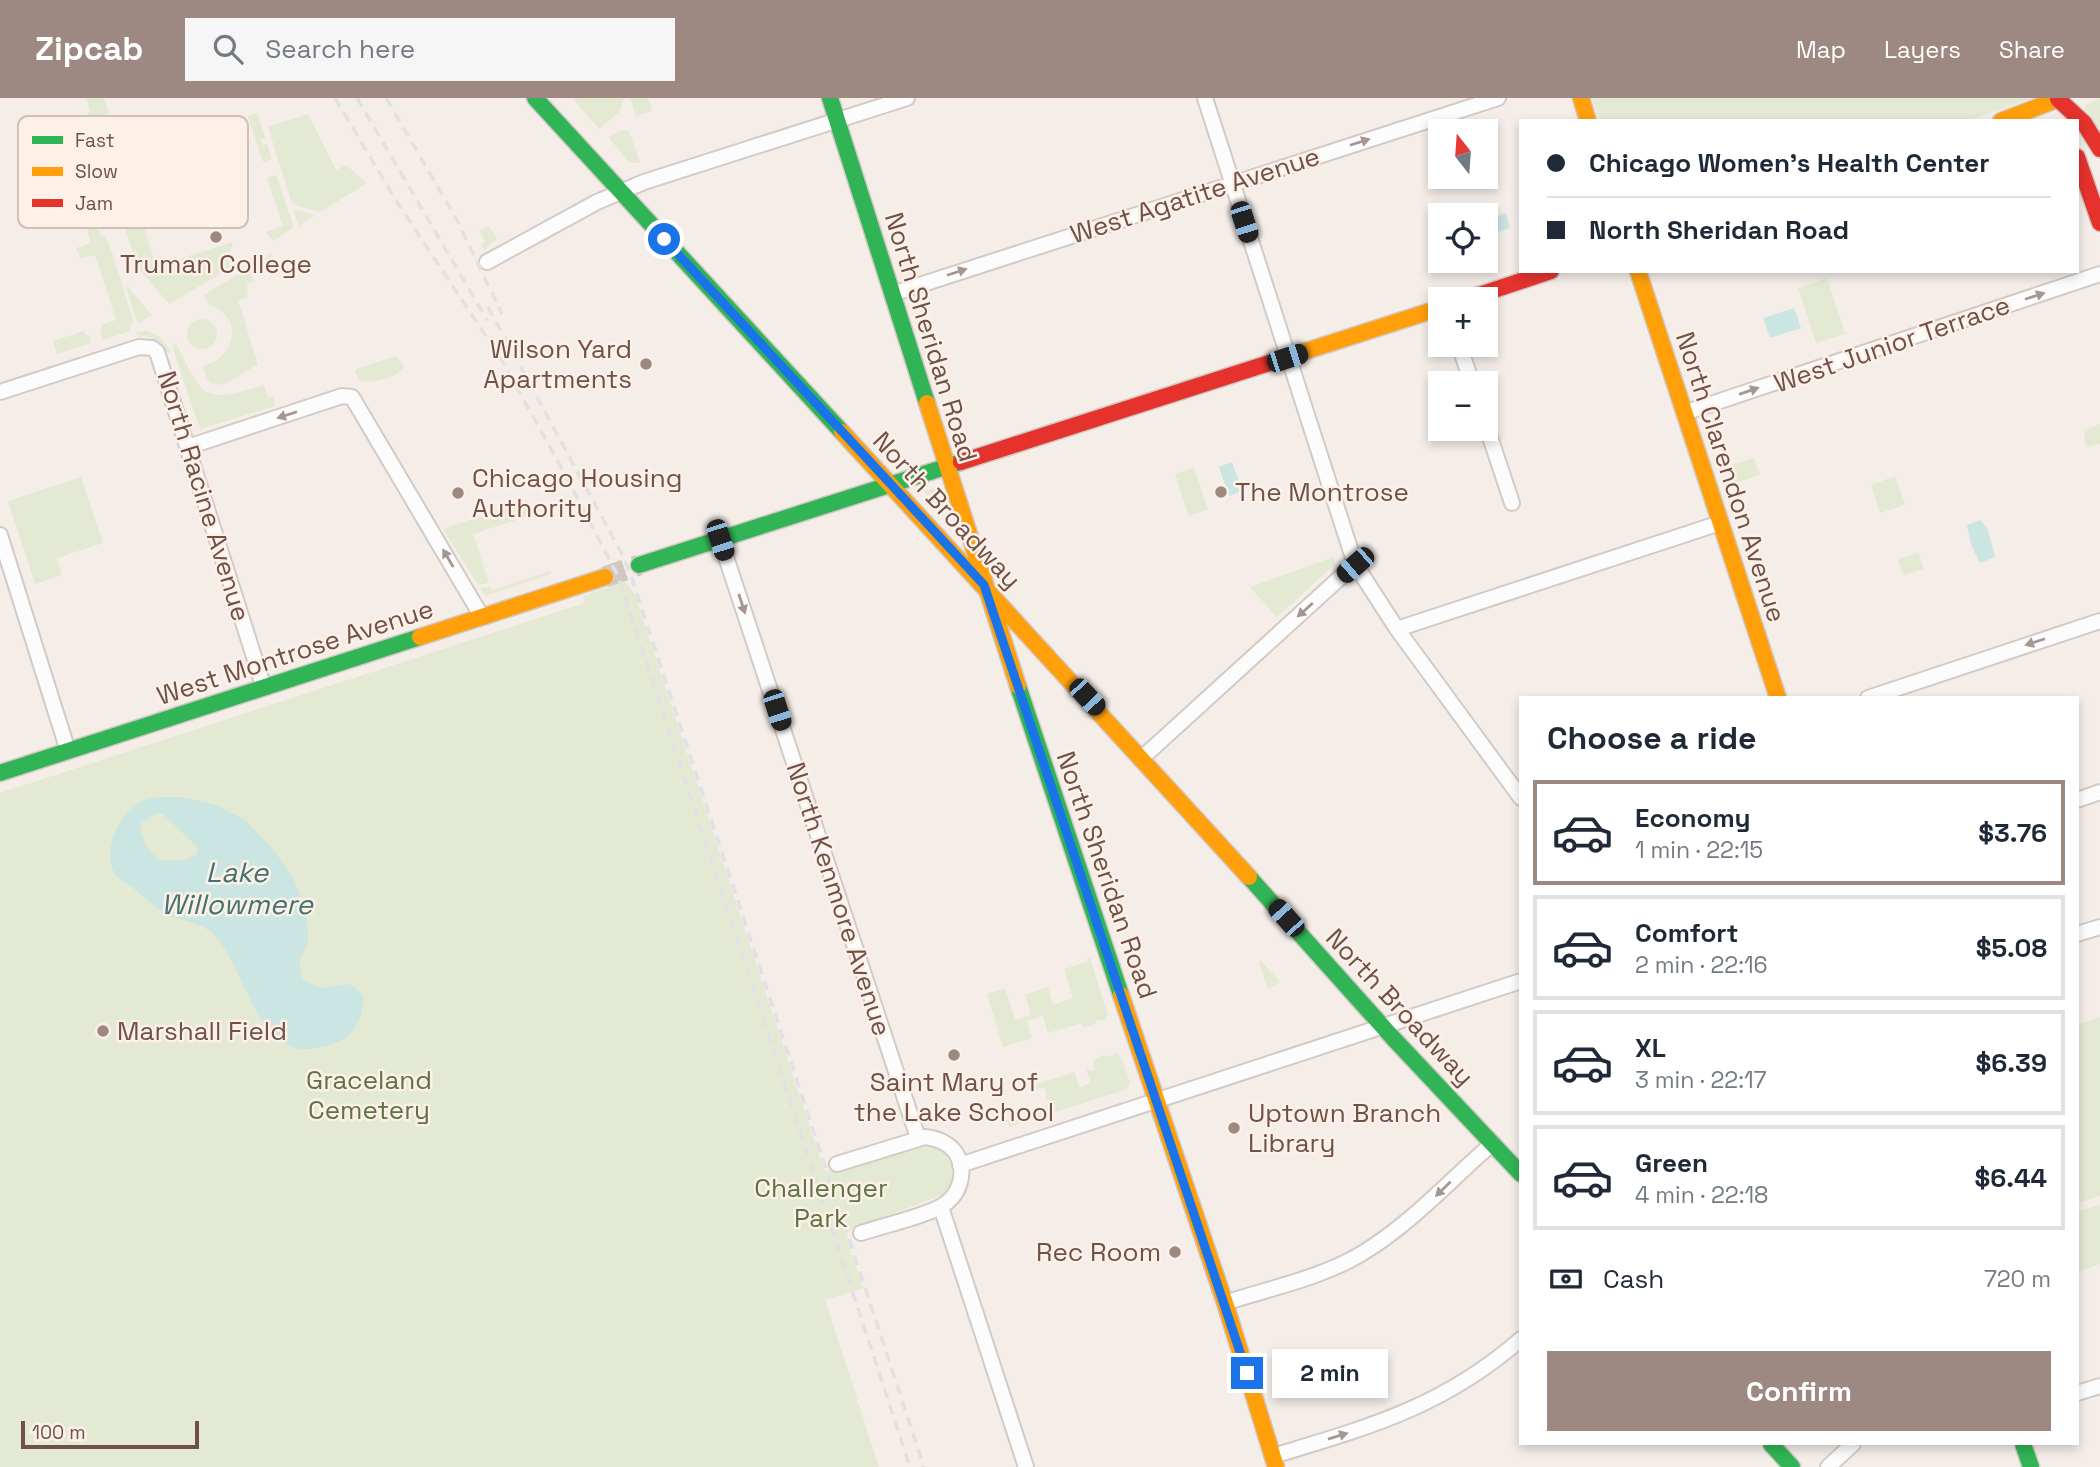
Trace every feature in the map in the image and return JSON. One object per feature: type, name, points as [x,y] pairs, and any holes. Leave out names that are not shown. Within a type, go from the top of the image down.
[{"type":"main road","name":"North Broadway","points":[[535,98],[1519,1172]]},
{"type":"main road","name":"North Sheridan Road","points":[[830,98],[984,585],[1225,1303],[1275,1462]]},
{"type":"main road","points":[[1581,98],[1587,119]]},
{"type":"main road","points":[[2006,119],[2059,98]]},
{"type":"main road","points":[[2059,98],[2064,119]]},
{"type":"main road","points":[[2059,98],[2084,123],[2100,149]]},
{"type":"main road","points":[[2079,163],[2100,223]]},
{"type":"main road","points":[[1498,289],[1544,273]]},
{"type":"main road","name":"North Clarendon Avenue","points":[[1639,273],[1777,696]]},
{"type":"main road","points":[[639,565],[1428,312]]},
{"type":"main road","name":"West Montrose Avenue","points":[[0,773],[605,577]]},
{"type":"main road","points":[[1772,1445],[1792,1467]]},
{"type":"main road","points":[[2023,1445],[2031,1467]]},
{"type":"street","points":[[487,262],[621,191],[906,98]]},
{"type":"street","points":[[1205,98],[1355,565],[1397,629],[1519,795]]},
{"type":"street","name":"West Agatite Avenue","points":[[892,293],[1493,100]]},
{"type":"street","name":"West Junior Terrace","points":[[1684,413],[2100,274]]},
{"type":"street","name":"North Racine Avenue","points":[[0,393],[139,347],[152,348],[160,356],[264,688]]},
{"type":"street","points":[[188,447],[342,396],[352,397],[482,617]]},
{"type":"street","points":[[1491,441],[1512,503]]},
{"type":"street","points":[[1397,629],[1720,523]]},
{"type":"street","points":[[0,535],[68,751]]},
{"type":"street","name":"North Kenmore Avenue","points":[[720,540],[918,1138]]},
{"type":"street","points":[[1142,758],[1355,565]]},
{"type":"street","points":[[1874,696],[2100,621]]},
{"type":"street","points":[[2079,799],[2100,792]]},
{"type":"street","points":[[2079,933],[2100,927]]},
{"type":"street","points":[[960,1164],[1519,982]]},
{"type":"street","points":[[838,1164],[918,1138],[932,1137],[956,1153],[960,1164],[960,1185],[941,1207],[861,1233]]},
{"type":"street","points":[[1225,1303],[1327,1270],[1360,1255],[1416,1214],[1493,1143]]},
{"type":"street","points":[[941,1207],[1026,1467]]},
{"type":"street","points":[[1275,1462],[1409,1412],[1488,1367],[1519,1341]]},
{"type":"street","points":[[2079,1392],[2100,1386]]},
{"type":"street","points":[[1828,1467],[1852,1445]]},
{"type":"green space","points":[[86,98],[104,98],[110,116],[88,116],[90,111]]},
{"type":"green space","points":[[630,98],[648,98],[652,111],[636,116]]},
{"type":"green space","points":[[1592,98],[2033,98],[1973,119],[1599,119]]},
{"type":"green space","points":[[2100,98],[2100,135],[2085,107]]},
{"type":"green space","points":[[624,99],[619,112],[599,129],[574,100]]},
{"type":"green space","points":[[257,113],[265,137],[260,140],[262,145],[267,144],[272,159],[263,162],[248,116]]},
{"type":"green space","points":[[308,114],[336,170],[346,165],[367,183],[320,212],[292,204],[268,127]]},
{"type":"green space","points":[[622,130],[629,131],[640,163],[630,163],[608,137]]},
{"type":"green space","points":[[276,175],[294,227],[273,241],[266,232],[283,226],[267,178]]},
{"type":"green space","points":[[293,209],[315,215],[299,226]]},
{"type":"green space","points":[[489,226],[497,239],[484,250],[481,244],[485,241],[479,230]]},
{"type":"green space","points":[[87,228],[98,228],[101,237],[104,236],[108,241],[134,323],[130,326],[130,331],[103,340],[101,325],[116,320],[95,255],[80,259],[76,248],[91,243]]},
{"type":"green space","points":[[124,228],[144,228],[156,266],[233,242],[229,255],[230,268],[169,304],[139,269]]},
{"type":"green space","points":[[270,254],[280,267],[252,275],[253,281],[247,284],[248,297],[238,300],[258,365],[227,382],[219,385],[213,383],[207,378],[203,366],[223,355],[232,337],[232,327],[228,318],[209,305],[204,295]]},
{"type":"green space","points":[[1827,278],[1845,334],[1816,343],[1798,288]]},
{"type":"green space","points":[[126,287],[152,315],[138,324]]},
{"type":"green space","points":[[202,319],[213,323],[217,334],[213,345],[202,349],[191,345],[187,334],[191,323]]},
{"type":"green space","points":[[84,331],[85,335],[89,335],[91,343],[57,354],[53,341]]},
{"type":"green space","points":[[148,331],[160,337],[171,351],[165,353],[154,339],[138,337],[136,332]]},
{"type":"green space","points":[[176,343],[193,376],[207,392],[216,395],[228,394],[264,385],[268,398],[273,396],[275,406],[200,429],[172,346]]},
{"type":"green space","points":[[396,356],[406,365],[392,376],[360,381],[355,373],[356,369]]},
{"type":"green space","points":[[2100,424],[2100,444],[2086,447],[2084,433]]},
{"type":"green space","points":[[1754,458],[1760,475],[1735,483],[1730,465]]},
{"type":"green space","points":[[1194,468],[1208,509],[1189,516],[1175,474]]},
{"type":"green space","points":[[1895,476],[1905,505],[1880,513],[1871,485]]},
{"type":"green space","points":[[81,477],[103,543],[57,558],[62,575],[35,584],[8,501]]},
{"type":"green space","points":[[937,487],[945,513],[945,514],[924,491]]},
{"type":"green space","points":[[528,500],[532,515],[473,534],[489,583],[478,585],[443,529]]},
{"type":"green space","points":[[1918,553],[1924,569],[1903,575],[1898,559]]},
{"type":"green space","points":[[1334,557],[1335,564],[1277,617],[1250,587]]},
{"type":"green space","points":[[550,571],[552,574],[485,596],[480,588],[490,587],[492,590]]},
{"type":"green space","name":"Graceland Cemetery","points":[[625,582],[635,595],[824,1170],[834,1172],[925,1146],[942,1152],[951,1164],[951,1180],[942,1195],[847,1231],[848,1243],[863,1288],[825,1300],[879,1467],[0,1467],[0,793],[585,603],[583,596]]},
{"type":"green space","points":[[1090,958],[1108,1015],[1105,1020],[1098,1020],[1084,1028],[1082,1023],[1048,1033],[1043,1016],[1027,1021],[1032,1038],[1003,1047],[987,994],[1005,988],[1015,1020],[1031,1015],[1025,995],[1048,987],[1053,1005],[1073,998],[1064,969],[1087,962]]},
{"type":"green space","points":[[1261,961],[1280,982],[1268,989],[1259,962]]},
{"type":"green space","points":[[2100,1017],[2100,1196],[2079,1202],[2079,1024]]},
{"type":"green space","points":[[1115,1053],[1121,1055],[1130,1083],[1127,1089],[1009,1127],[1007,1120],[1032,1115],[1034,1111],[1049,1104],[1044,1087],[1030,1091],[1028,1087],[1075,1072],[1079,1087],[1091,1083],[1086,1068],[1094,1070],[1094,1059],[1104,1055],[1111,1057]]},
{"type":"green space","points":[[2100,1205],[2100,1264],[2079,1271],[2079,1211]]},
{"type":"water","points":[[1506,213],[1510,228],[1498,232],[1498,216]]},
{"type":"water","points":[[1794,308],[1801,328],[1770,338],[1763,318]]},
{"type":"water","points":[[1232,462],[1242,491],[1229,496],[1219,467]]},
{"type":"water","points":[[1981,520],[1988,530],[1995,557],[1980,563],[1971,545],[1967,525]]},
{"type":"water","name":"Lake Willowmere","points":[[182,797],[216,805],[245,820],[273,849],[294,879],[307,916],[308,942],[299,962],[303,980],[320,988],[350,984],[363,995],[358,1023],[344,1039],[311,1049],[290,1046],[274,1036],[261,1020],[230,958],[214,934],[199,925],[164,912],[116,875],[111,866],[111,844],[128,812],[145,800]],"holes":[[[157,813],[163,814],[197,847],[197,854],[185,860],[159,860],[152,852],[143,838],[141,823]]]},
{"type":"tunnel","points":[[605,577],[639,565]]},
{"type":"railway","points":[[335,98],[395,199],[501,359],[618,576],[910,1467]]},
{"type":"railway","points":[[357,98],[487,320]]},
{"type":"railway","points":[[386,98],[457,220],[502,314]]},
{"type":"railway","points":[[488,307],[622,554],[631,576],[924,1467]]},
{"type":"traffic: fast","points":[[535,98],[842,432]]},
{"type":"traffic: fast","points":[[830,98],[927,403]]},
{"type":"traffic: fast","points":[[639,565],[961,462]]},
{"type":"traffic: fast","points":[[0,773],[420,637]]},
{"type":"traffic: fast","points":[[1018,686],[1121,995]]},
{"type":"traffic: fast","points":[[1249,877],[1393,1038],[1519,1172]]},
{"type":"traffic: fast","points":[[1772,1445],[1792,1467]]},
{"type":"traffic: fast","points":[[2023,1445],[2031,1467]]},
{"type":"traffic: slow","points":[[1581,98],[1587,119]]},
{"type":"traffic: slow","points":[[2006,119],[2061,98]]},
{"type":"traffic: slow","points":[[1639,273],[1777,696]]},
{"type":"traffic: slow","points":[[1272,362],[1428,312]]},
{"type":"traffic: slow","points":[[927,403],[1018,686]]},
{"type":"traffic: slow","points":[[842,432],[1249,877]]},
{"type":"traffic: slow","points":[[420,637],[605,577]]},
{"type":"traffic: slow","points":[[1121,995],[1225,1303],[1276,1467]]},
{"type":"traffic: jam","points":[[2058,99],[2084,123],[2100,149]]},
{"type":"traffic: jam","points":[[2079,163],[2100,223]]},
{"type":"traffic: jam","points":[[1498,289],[1545,273]]},
{"type":"traffic: jam","points":[[961,462],[1272,362]]},
{"type":"place","name":"Truman College","points":[[216,237]]},
{"type":"place","name":"Wilson Yard Apartments","points":[[646,364]]},
{"type":"place","name":"The Montrose","points":[[1221,492]]},
{"type":"place","name":"Chicago Housing Authority","points":[[458,493]]},
{"type":"place","name":"Marshall Field","points":[[103,1031]]},
{"type":"place","name":"Saint Mary of the Lake School","points":[[954,1055]]},
{"type":"place","name":"Uptown Branch Library","points":[[1234,1128]]},
{"type":"place","name":"Rec Room","points":[[1175,1252]]},
{"type":"route","points":[[664,239],[984,585],[1247,1373]]},
{"type":"park label","name":"Challenger Park","points":[[821,1203]]}]
